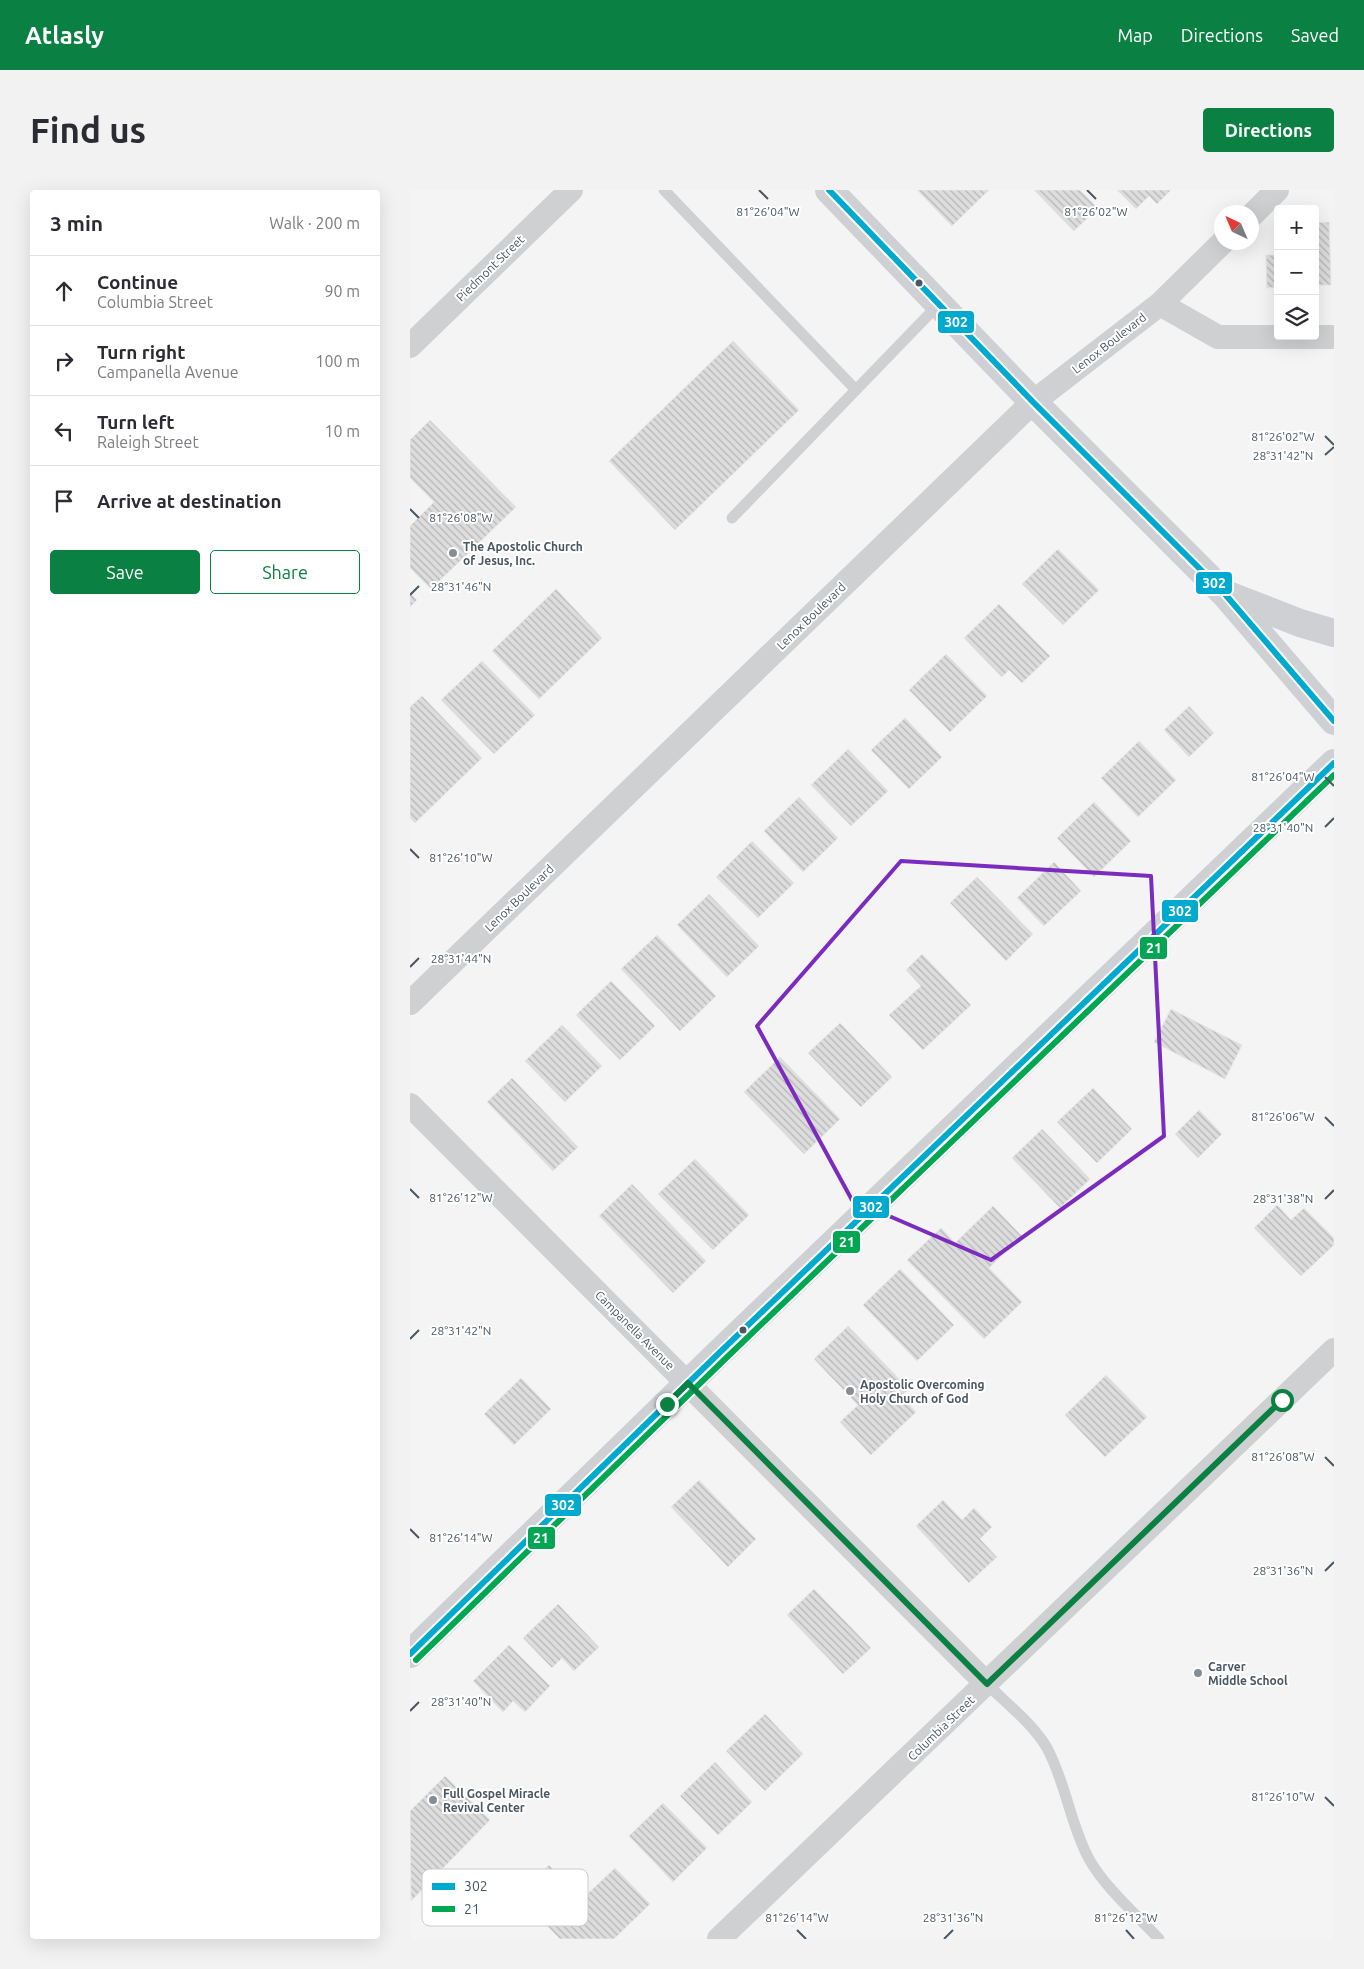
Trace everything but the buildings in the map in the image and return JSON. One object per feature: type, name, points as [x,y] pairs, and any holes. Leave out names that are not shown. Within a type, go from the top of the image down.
[{"type":"street","name":"Piedmont Street","points":[[410,346],[571,190]]},
{"type":"street","points":[[829,190],[1033,402],[1224,593],[1334,721]]},
{"type":"street","points":[[1259,208],[1277,190]]},
{"type":"street","name":"Lenox Boulevard","points":[[410,1003],[1033,402],[1160,304],[1215,250]]},
{"type":"street","points":[[1160,304],[1218,337],[1332,337]]},
{"type":"street","points":[[1224,593],[1300,623],[1334,633]]},
{"type":"street","points":[[410,1654],[688,1383],[1334,764]]},
{"type":"street","name":"Campanella Avenue","points":[[410,1105],[987,1684]]},
{"type":"street","name":"Columbia Street","points":[[719,1939],[1334,1350]]},
{"type":"lane","points":[[664,190],[856,390]]},
{"type":"lane","points":[[732,518],[940,304]]},
{"type":"lane","points":[[987,1684],[1028,1724],[1046,1748],[1058,1774],[1076,1828],[1089,1859],[1108,1885],[1160,1939]]},
{"type":"highlighted area","points":[[901,861],[1151,876],[1164,1136],[991,1260],[852,1200],[757,1026]]},
{"type":"transit line","name":"302","points":[[829,190],[1033,402],[1224,593],[1334,721]]},
{"type":"transit line","name":"302","points":[[410,1654],[716,1356],[1334,763]]},
{"type":"transit line","name":"21","points":[[416,1660],[722,1362],[1334,775]]},
{"type":"place","name":"The Apostolic Church of Jesus, Inc.","points":[[453,553]]},
{"type":"place","name":"Apostolic Overcoming Holy Church of God","points":[[850,1391]]},
{"type":"place","name":"Carver Middle School","points":[[1198,1673]]},
{"type":"place","name":"Full Gospel Miracle Revival Center","points":[[433,1800]]},
{"type":"route","points":[[667,1404],[688,1383],[987,1684],[1282,1400]]}]
